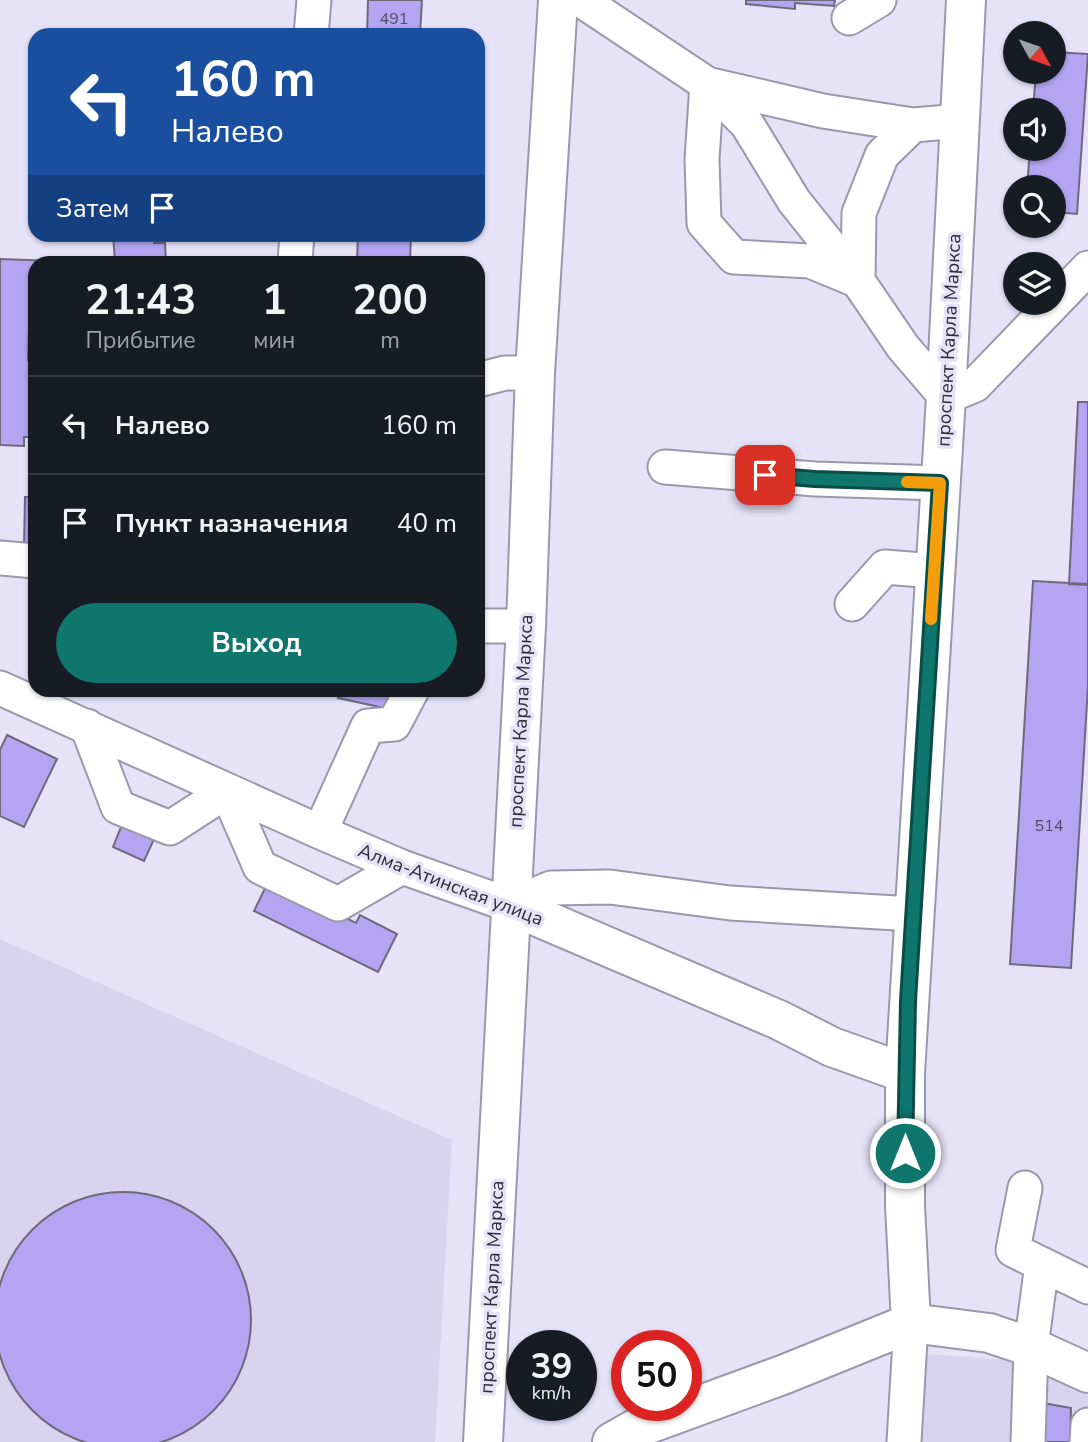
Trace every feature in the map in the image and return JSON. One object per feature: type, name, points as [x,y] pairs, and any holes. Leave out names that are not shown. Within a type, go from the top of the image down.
[{"type":"main road","name":"проспект Карла Маркса","points":[[483,1442],[526,626],[499,373],[558,0]]},
{"type":"main road","name":"проспект Карла Маркса","points":[[911,1323],[905,1205],[905,1073],[946,397],[966,0]]},
{"type":"main road","name":"Алма-Атинская улица","points":[[510,905],[779,1020],[832,1047],[905,1073]]},
{"type":"main road","points":[[612,1442],[635,1429],[785,1374],[911,1323],[989,1333],[1031,1347],[1088,1373]]},
{"type":"street","points":[[312,28],[314,0]]},
{"type":"street","points":[[581,0],[707,84],[747,124],[794,201],[858,281],[903,347],[946,397],[975,385],[1088,268]]},
{"type":"street","points":[[849,18],[879,0]]},
{"type":"street","points":[[707,84],[823,111],[913,125],[960,121]]},
{"type":"street","points":[[707,84],[702,159],[704,223],[734,257],[810,261],[858,281]]},
{"type":"street","points":[[858,281],[859,213],[881,155],[913,125]]},
{"type":"street","points":[[665,467],[815,479],[940,483]]},
{"type":"street","points":[[0,558],[28,560]]},
{"type":"street","points":[[852,604],[885,567],[934,571]]},
{"type":"street","points":[[485,626],[526,626]]},
{"type":"street","name":"Алма-Атинская улица","points":[[2,693],[87,726],[226,791],[402,867],[510,905]]},
{"type":"street","points":[[320,832],[368,726],[394,724],[408,697]]},
{"type":"street","points":[[87,726],[118,807],[170,828],[226,791],[260,867],[338,904],[402,867]]},
{"type":"street","points":[[510,905],[551,888],[611,887],[730,903],[914,914]]},
{"type":"street","points":[[1025,1188],[1013,1250],[1088,1287]]},
{"type":"street","points":[[1028,1442],[1031,1347],[1042,1264]]},
{"type":"street","points":[[904,1442],[911,1323]]},
{"type":"street","points":[[1087,1442],[1088,1425]]},
{"type":"shaded area","points":[[0,939],[452,1140],[435,1442],[0,1442]]},
{"type":"shaded area","points":[[926,1354],[1011,1360],[1088,1395],[1088,1442],[919,1442]]},
{"type":"building","points":[[368,0],[422,0],[420,28],[367,28]]},
{"type":"building","points":[[746,0],[835,0],[834,6],[795,3],[795,9],[746,4]]},
{"type":"building","points":[[1066,53],[1088,54],[1077,214],[1066,213],[1066,175],[1028,175],[1029,161],[1066,161],[1066,98],[1034,98],[1035,84],[1066,84]]},
{"type":"building","points":[[114,242],[165,243],[166,256],[115,256]]},
{"type":"building","points":[[358,242],[411,242],[410,256],[357,256]]},
{"type":"building","points":[[0,259],[28,260],[28,437],[24,437],[24,446],[0,445]]},
{"type":"building","points":[[1078,402],[1088,402],[1088,585],[1069,584]]},
{"type":"building","points":[[25,497],[28,497],[28,546],[24,546]]},
{"type":"building","points":[[1033,581],[1088,584],[1088,686],[1071,968],[1010,964]]},
{"type":"building","points":[[338,697],[392,697],[389,709]]},
{"type":"building","points":[[7,735],[57,759],[24,827],[0,816],[0,750]]},
{"type":"building","points":[[123,822],[155,837],[144,861],[113,847]]},
{"type":"building","points":[[269,880],[356,923],[360,915],[397,934],[378,972],[254,911]]},
{"type":"building","points":[[98,1194],[148,1194],[172,1201],[194,1213],[214,1229],[230,1249],[242,1271],[251,1307],[251,1333],[246,1357],[230,1391],[214,1411],[194,1427],[160,1443],[86,1443],[52,1427],[32,1411],[16,1391],[-1,1353],[-1,1287],[16,1249],[32,1229],[52,1213],[74,1201]]},
{"type":"building","points":[[1043,1403],[1071,1408],[1070,1442],[1042,1442]]},
{"type":"slow traffic","points":[[907,482],[940,483],[931,619]]},
{"type":"route","points":[[765,475],[940,483],[908,1001],[905,1153]]}]
